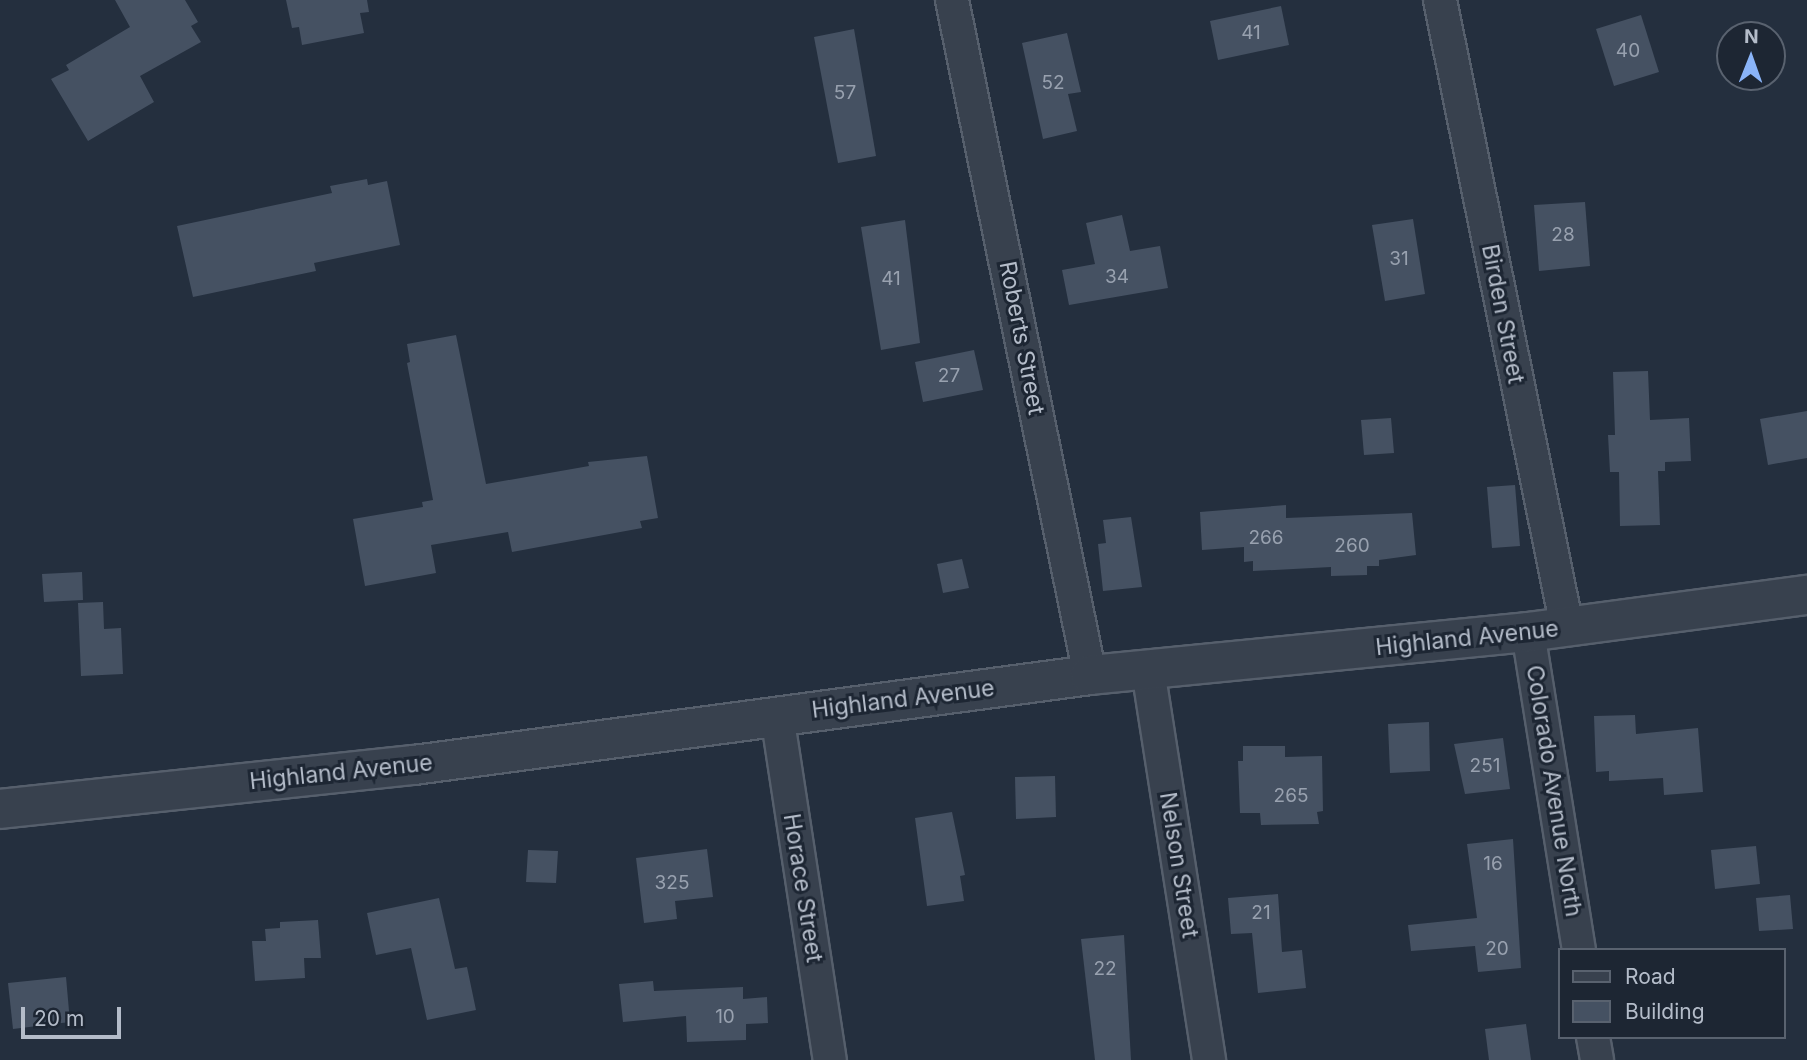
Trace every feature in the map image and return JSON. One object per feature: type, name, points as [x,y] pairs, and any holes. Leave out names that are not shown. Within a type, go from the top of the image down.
[{"type":"street","name":"Roberts Street","points":[[952,0],[1090,676]]},
{"type":"street","name":"Birden Street","points":[[1440,0],[1567,627]]},
{"type":"street","name":"Highland Avenue","points":[[0,809],[414,765],[777,715],[1090,676],[1528,632],[1807,595]]},
{"type":"street","name":"Colorado Avenue North","points":[[1528,632],[1579,948]]},
{"type":"street","name":"Nelson Street","points":[[1148,670],[1209,1060]]},
{"type":"street","name":"Horace Street","points":[[777,715],[830,1060]]},
{"type":"street","points":[[1593,1039],[1597,1060]]},
{"type":"building","points":[[115,0],[185,0],[198,22],[191,26],[201,42],[140,76],[154,102],[88,141],[51,79],[69,70],[66,65],[130,27]]},
{"type":"building","points":[[286,0],[367,0],[369,12],[360,13],[364,33],[302,45],[299,27],[292,28]]},
{"type":"building","points":[[1281,6],[1289,45],[1218,60],[1210,21]]},
{"type":"building","points":[[1641,15],[1659,72],[1614,86],[1596,29]]},
{"type":"building","points":[[854,29],[876,156],[838,163],[814,37]]},
{"type":"building","points":[[1067,33],[1081,92],[1068,94],[1077,131],[1043,139],[1022,43]]},
{"type":"building","points":[[367,179],[368,185],[387,181],[400,245],[314,263],[316,271],[193,297],[177,226],[332,193],[330,186]]},
{"type":"building","points":[[1585,202],[1590,266],[1539,271],[1534,205]]},
{"type":"building","points":[[1122,215],[1130,251],[1160,246],[1168,288],[1069,305],[1062,270],[1095,264],[1086,223]]},
{"type":"building","points":[[1413,219],[1425,294],[1385,301],[1372,225]]},
{"type":"building","points":[[905,220],[920,343],[881,350],[861,227]]},
{"type":"building","points":[[456,335],[486,484],[589,466],[588,462],[647,456],[658,518],[640,521],[642,528],[512,552],[508,532],[431,545],[436,573],[365,586],[353,519],[423,507],[422,502],[433,500],[407,363],[410,362],[407,344]]},
{"type":"building","points":[[974,350],[983,390],[923,402],[915,362]]},
{"type":"building","points":[[1648,371],[1650,420],[1689,418],[1691,461],[1665,462],[1665,471],[1658,471],[1660,525],[1620,526],[1619,472],[1610,472],[1608,435],[1615,435],[1613,372]]},
{"type":"building","points":[[1807,411],[1807,458],[1768,465],[1760,419]]},
{"type":"building","points":[[1391,418],[1394,453],[1364,455],[1361,420]]},
{"type":"building","points":[[1515,485],[1520,546],[1492,548],[1487,487]]},
{"type":"building","points":[[1286,505],[1286,518],[1412,513],[1416,555],[1379,560],[1379,566],[1367,566],[1367,575],[1331,576],[1331,567],[1253,571],[1253,561],[1244,562],[1244,547],[1202,550],[1200,512]]},
{"type":"building","points":[[1131,517],[1142,587],[1103,591],[1098,544],[1106,543],[1103,520]]},
{"type":"building","points":[[962,559],[969,588],[943,593],[937,564]]},
{"type":"building","points":[[82,572],[83,600],[44,602],[42,574]]},
{"type":"building","points":[[103,602],[104,629],[121,628],[123,674],[81,676],[78,603]]},
{"type":"building","points":[[1635,715],[1636,734],[1698,728],[1703,792],[1664,795],[1663,778],[1609,781],[1609,771],[1596,772],[1594,716]]},
{"type":"building","points":[[1429,722],[1430,771],[1390,773],[1388,724]]},
{"type":"building","points":[[1503,738],[1510,789],[1465,794],[1454,744]]},
{"type":"building","points":[[1243,746],[1285,746],[1285,757],[1322,756],[1323,811],[1317,812],[1319,824],[1261,825],[1260,813],[1240,813],[1238,761],[1243,761]]},
{"type":"building","points":[[1055,776],[1056,817],[1016,819],[1015,777]]},
{"type":"building","points":[[952,812],[965,875],[960,876],[964,901],[927,906],[915,818]]},
{"type":"building","points":[[1513,839],[1521,968],[1478,972],[1475,946],[1411,951],[1408,925],[1477,918],[1467,844]]},
{"type":"building","points":[[1756,846],[1760,884],[1715,889],[1711,850]]},
{"type":"building","points":[[707,849],[713,897],[675,901],[677,919],[644,923],[636,858]]},
{"type":"building","points":[[528,850],[558,851],[556,883],[526,882]]},
{"type":"building","points":[[1278,894],[1282,952],[1302,950],[1306,988],[1258,993],[1252,933],[1231,934],[1228,898]]},
{"type":"building","points":[[1790,895],[1793,929],[1759,931],[1756,898]]},
{"type":"building","points":[[439,898],[455,969],[467,967],[476,1010],[427,1020],[411,948],[376,955],[367,913]]},
{"type":"building","points":[[318,920],[321,958],[304,958],[305,978],[255,981],[252,941],[266,941],[265,929],[280,928],[280,922]]},
{"type":"building","points":[[1124,935],[1131,1060],[1095,1060],[1081,939]]},
{"type":"building","points":[[66,977],[70,1022],[13,1029],[8,983]]},
{"type":"building","points":[[653,981],[654,991],[743,987],[743,999],[767,997],[768,1023],[746,1024],[746,1040],[687,1042],[686,1016],[623,1022],[619,984]]},
{"type":"building","points":[[1526,1024],[1531,1060],[1489,1060],[1485,1029]]}]
